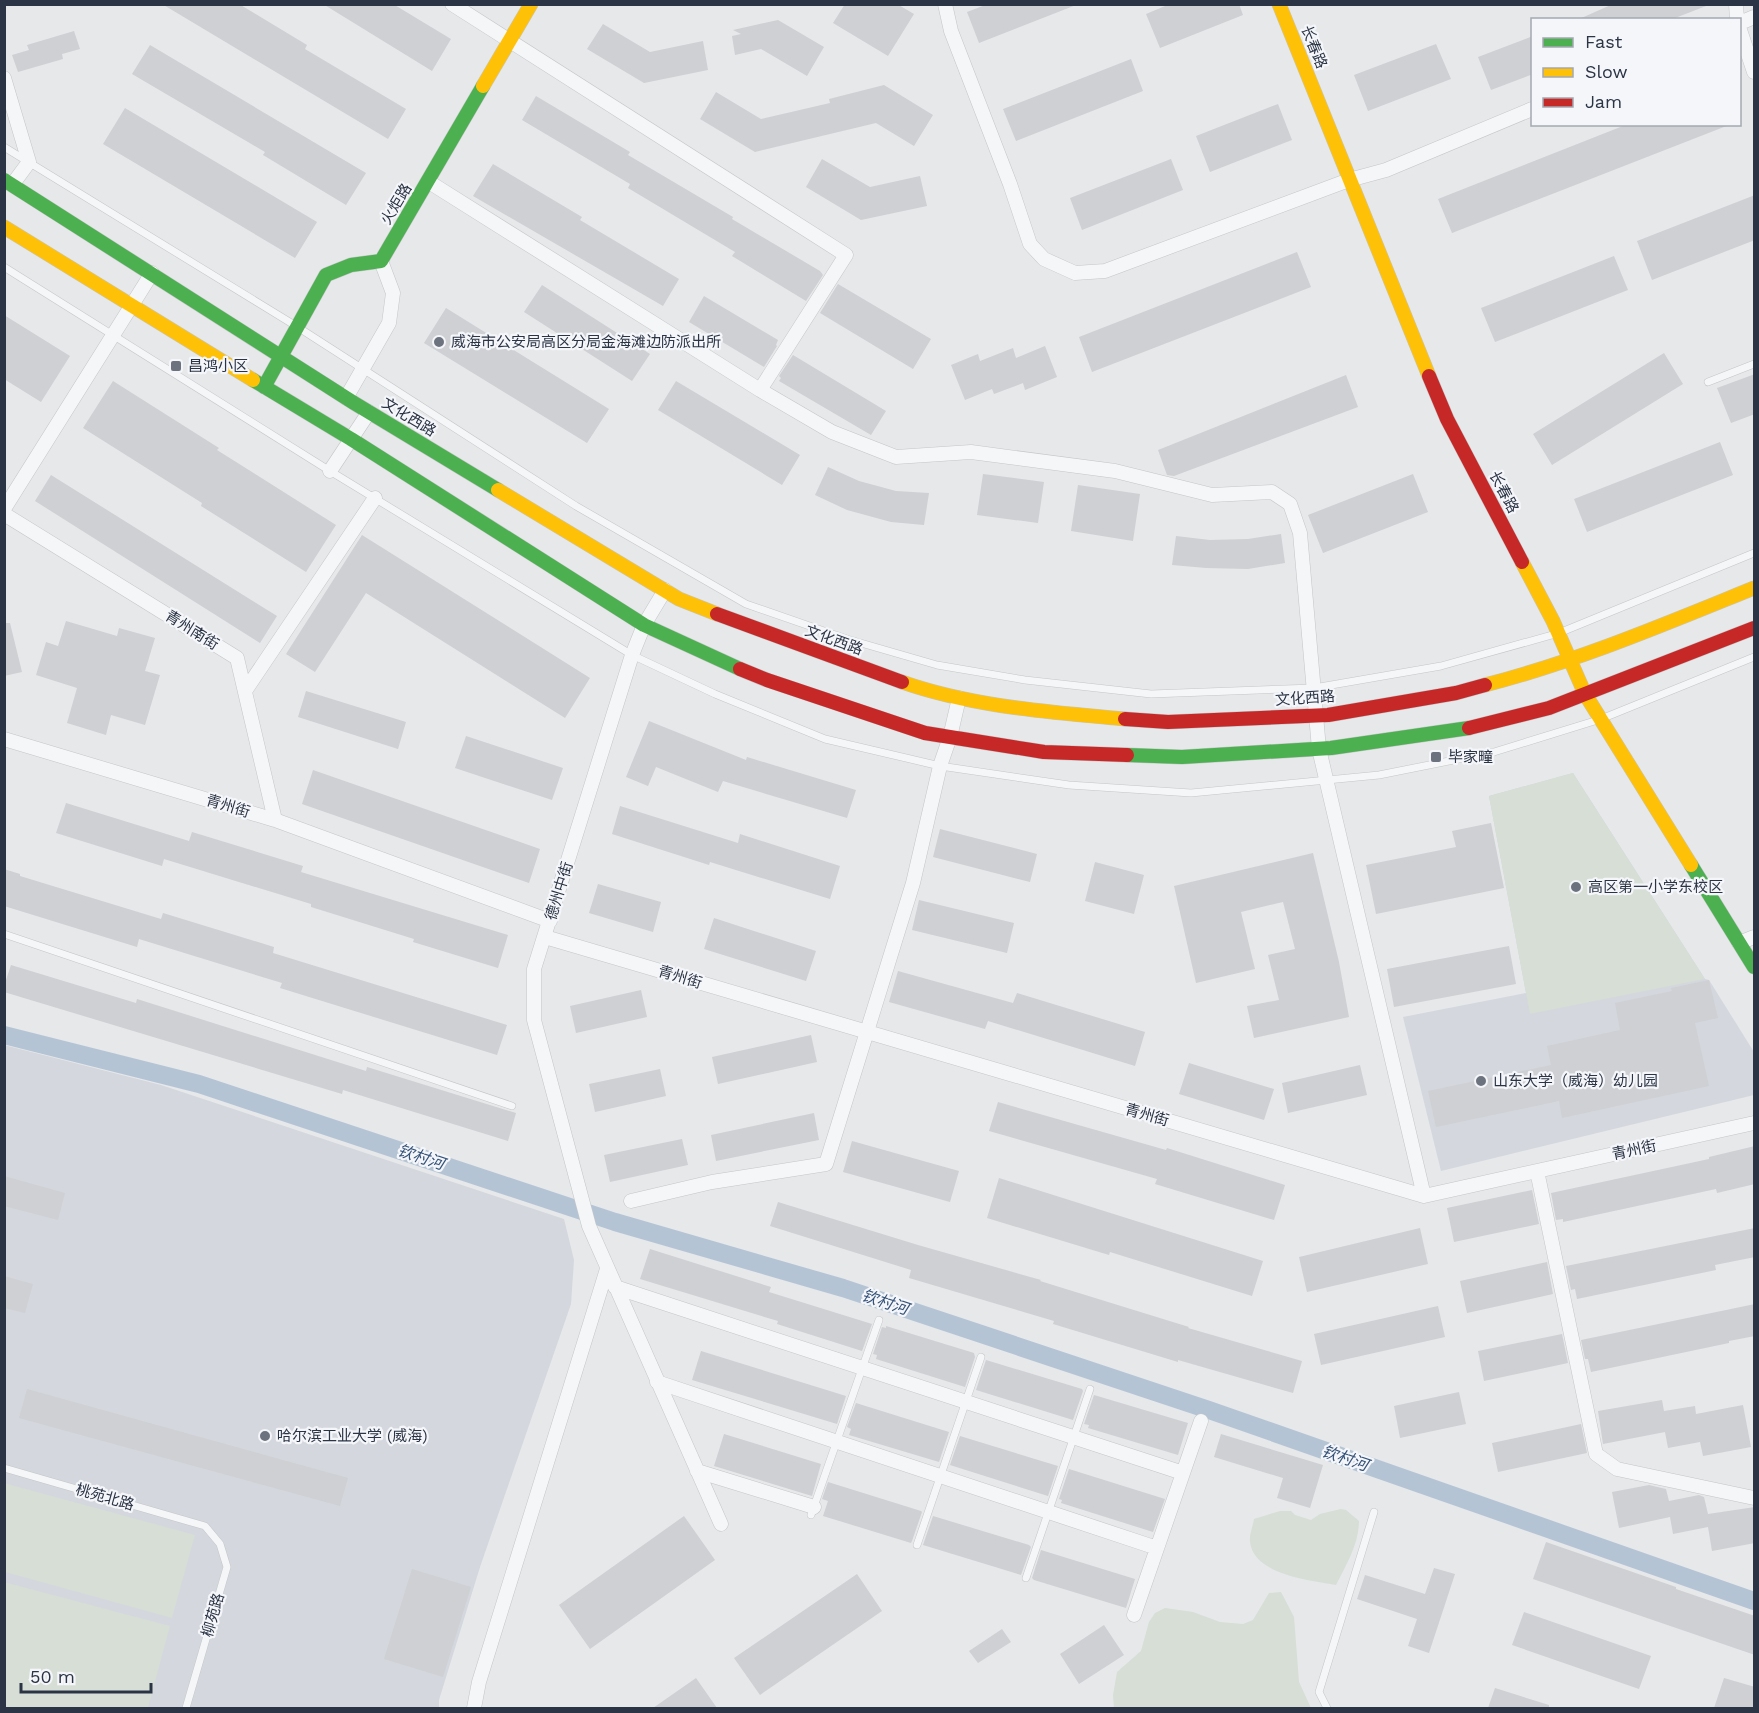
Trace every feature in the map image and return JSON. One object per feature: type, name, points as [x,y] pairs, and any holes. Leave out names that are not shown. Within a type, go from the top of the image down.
[{"type":"main road","name":"火炬路","points":[[381,261],[531,4]]},
{"type":"main road","name":"长春路","points":[[1279,4],[1447,419],[1559,633],[1585,694],[1755,967]]},
{"type":"main road","name":"文化西路","points":[[8,182],[346,398],[680,599],[790,642],[934,693],[1045,712],[1168,722],[1316,716],[1456,693],[1572,660],[1755,588]]},
{"type":"main road","points":[[4,227],[351,439],[644,625],[767,680],[925,734],[1044,752],[1171,756],[1319,749],[1464,729],[1549,708],[1755,628]]},
{"type":"main road","points":[[264,387],[326,275],[351,265],[381,261]]},
{"type":"street","points":[[452,4],[846,255],[760,390]]},
{"type":"street","points":[[945,4],[951,31],[1010,184],[1030,244],[1044,260],[1075,273],[1105,271],[1349,180],[1386,170],[1531,111]]},
{"type":"street","points":[[1741,23],[1755,16]]},
{"type":"street","points":[[1741,33],[1755,72]]},
{"type":"street","points":[[4,78],[28,162],[8,182]]},
{"type":"street","points":[[429,182],[760,390],[832,432],[896,457],[971,452],[1115,471],[1212,495],[1272,492],[1290,504],[1300,533],[1319,749],[1424,1196]]},
{"type":"street","points":[[346,398],[388,323],[393,293],[381,261]]},
{"type":"street","points":[[4,512],[152,273]]},
{"type":"street","points":[[330,471],[369,412]]},
{"type":"street","points":[[245,691],[375,498]]},
{"type":"street","name":"青州南街","points":[[4,512],[237,658],[275,820]]},
{"type":"street","name":"德州中街","points":[[665,590],[644,625],[632,655],[534,969],[534,1020],[589,1226],[721,1524]]},
{"type":"street","points":[[632,1201],[712,1182],[826,1164],[913,883],[940,766],[950,737],[959,698]]},
{"type":"street","name":"青州街","points":[[4,739],[275,820],[550,921]]},
{"type":"street","name":"青州街","points":[[545,937],[1424,1196],[1755,1123]]},
{"type":"street","points":[[1739,943],[1755,937]]},
{"type":"street","points":[[1537,1171],[1596,1454],[1617,1469],[1755,1498]]},
{"type":"street","points":[[474,1708],[479,1682],[607,1269]]},
{"type":"street","points":[[615,1287],[1183,1473]]},
{"type":"street","points":[[657,1382],[1157,1548]]},
{"type":"street","points":[[1134,1615],[1201,1421]]},
{"type":"street","points":[[697,1471],[812,1511]]},
{"type":"lane","points":[[4,147],[296,326],[576,506],[746,604],[847,639],[937,665],[1025,680],[1150,694],[1314,688],[1441,666],[1559,633],[1755,553]]},
{"type":"lane","points":[[4,267],[330,471],[632,655],[715,694],[825,739],[940,766],[1069,785],[1191,793],[1380,775],[1494,752],[1601,718],[1755,657]]},
{"type":"lane","points":[[1708,382],[1755,363]]},
{"type":"lane","points":[[4,934],[512,1106]]},
{"type":"lane","points":[[812,1511],[879,1320]]},
{"type":"lane","points":[[917,1545],[981,1357]]},
{"type":"lane","points":[[1026,1578],[1090,1389]]},
{"type":"lane","name":"桃苑北路","points":[[4,1468],[205,1526]]},
{"type":"lane","points":[[1328,1708],[1319,1692],[1374,1512]]},
{"type":"lane","name":"柳苑路","points":[[186,1708],[227,1567],[220,1544],[205,1526]]},
{"type":"shaded area","name":"高区第一小学东校区","points":[[1573,773],[1754,1052],[1754,1095],[1441,1171],[1403,1017],[1526,993],[1489,796]]},
{"type":"shaded area","points":[[1573,773],[1705,979],[1530,1014],[1489,796]]},
{"type":"shaded area","name":"哈尔滨工业大学 (威海)","points":[[4,1045],[161,1085],[564,1219],[574,1260],[571,1304],[480,1567],[439,1700],[439,1708],[5,1708]]},
{"type":"shaded area","points":[[4,1483],[195,1535],[172,1618],[5,1572]]},
{"type":"shaded area","points":[[1346,1510],[1359,1521],[1354,1546],[1336,1585],[1298,1578],[1272,1569],[1261,1562],[1254,1553],[1250,1539],[1254,1519],[1280,1511],[1291,1511],[1295,1515],[1311,1520],[1320,1514]]},
{"type":"shaded area","points":[[4,1582],[170,1626],[148,1708],[5,1708]]},
{"type":"shaded area","points":[[1281,1592],[1294,1617],[1299,1682],[1311,1708],[1114,1708],[1113,1695],[1117,1672],[1141,1651],[1149,1622],[1155,1613],[1165,1608],[1193,1612],[1220,1622],[1243,1624],[1253,1620],[1269,1593]]},
{"type":"building","points":[[162,4],[239,4],[307,45],[305,49],[406,109],[388,139]]},
{"type":"building","points":[[323,4],[393,4],[451,39],[432,71]]},
{"type":"building","points":[[845,4],[897,4],[914,14],[888,56],[833,23]]},
{"type":"building","points":[[988,4],[1076,5],[979,43],[967,12]]},
{"type":"building","points":[[1170,4],[1239,4],[1243,15],[1160,48],[1146,14]]},
{"type":"building","points":[[1613,4],[1706,4],[1706,6],[1675,18],[1582,18]]},
{"type":"building","points":[[778,20],[824,47],[807,76],[761,49],[735,55],[732,36],[741,34],[733,30]]},
{"type":"building","points":[[603,24],[650,52],[703,41],[708,70],[644,83],[587,49]]},
{"type":"building","points":[[74,31],[80,49],[62,54],[63,59],[18,72],[12,55],[29,50],[27,45]]},
{"type":"building","points":[[1531,37],[1531,75],[1491,90],[1478,57]]},
{"type":"building","points":[[1436,44],[1451,79],[1368,111],[1354,75]]},
{"type":"building","points":[[150,45],[366,173],[346,205],[263,155],[265,152],[132,74]]},
{"type":"building","points":[[1131,59],[1143,91],[1016,141],[1003,109]]},
{"type":"building","points":[[884,85],[933,115],[914,146],[876,123],[755,152],[700,119],[716,92],[761,119],[830,103],[829,99]]},
{"type":"building","points":[[536,96],[630,152],[628,155],[820,271],[823,275],[806,301],[732,256],[735,252],[628,188],[630,184],[522,120]]},
{"type":"building","points":[[1278,104],[1292,140],[1210,172],[1196,136]]},
{"type":"building","points":[[125,108],[317,222],[295,258],[103,144]]},
{"type":"building","points":[[1623,126],[1726,126],[1452,233],[1438,199]]},
{"type":"building","points":[[822,159],[870,187],[920,176],[927,206],[861,220],[806,187]]},
{"type":"building","points":[[1171,159],[1183,190],[1082,230],[1070,198]]},
{"type":"building","points":[[493,164],[582,217],[580,220],[679,279],[663,306],[473,196]]},
{"type":"building","points":[[1755,195],[1755,240],[1652,280],[1637,241]]},
{"type":"building","points":[[1297,252],[1311,287],[1092,372],[1079,337]]},
{"type":"building","points":[[1614,256],[1628,290],[1495,342],[1481,308]]},
{"type":"building","points":[[838,284],[931,339],[913,369],[820,313]]},
{"type":"building","points":[[542,285],[650,354],[632,381],[524,312]]},
{"type":"building","points":[[704,296],[778,340],[777,346],[764,367],[689,322]]},
{"type":"building","points":[[446,308],[609,409],[587,443],[424,343]]},
{"type":"building","points":[[4,315],[70,356],[41,402],[4,379]]},
{"type":"building","points":[[1045,346],[1057,377],[1025,390],[1023,383],[994,394],[992,389],[965,400],[951,365],[978,354],[980,361],[1013,348],[1016,358]]},
{"type":"building","points":[[1664,353],[1683,384],[1552,465],[1533,434]]},
{"type":"building","points":[[793,355],[886,411],[871,435],[779,381],[781,378],[779,376]]},
{"type":"building","points":[[1755,374],[1755,414],[1731,423],[1717,388]]},
{"type":"building","points":[[1346,375],[1358,407],[1174,476],[1167,475],[1158,450]]},
{"type":"building","points":[[113,381],[336,525],[306,572],[83,428]]},
{"type":"building","points":[[676,381],[800,455],[782,485],[658,410]]},
{"type":"building","points":[[1720,442],[1733,475],[1587,532],[1574,499]]},
{"type":"building","points":[[828,467],[859,481],[896,491],[929,493],[924,525],[891,522],[847,510],[815,495]]},
{"type":"building","points":[[983,474],[1044,482],[1038,523],[977,515]]},
{"type":"building","points":[[1413,474],[1428,512],[1323,553],[1308,515]]},
{"type":"building","points":[[51,475],[277,616],[260,643],[35,501]]},
{"type":"building","points":[[1078,485],[1140,494],[1133,541],[1071,531]]},
{"type":"building","points":[[1281,534],[1285,563],[1248,569],[1172,565],[1176,536],[1210,540],[1248,539]]},
{"type":"building","points":[[362,535],[590,678],[565,718],[366,593],[315,672],[286,654]]},
{"type":"building","points":[[66,621],[117,636],[119,628],[155,638],[145,671],[160,675],[145,725],[111,715],[106,735],[67,723],[77,688],[36,675],[46,642],[58,646]]},
{"type":"building","points":[[4,623],[10,623],[22,672],[4,676]]},
{"type":"building","points":[[306,691],[406,722],[398,749],[298,717]]},
{"type":"building","points":[[649,721],[746,760],[747,757],[856,790],[847,818],[723,781],[718,792],[656,767],[648,786],[626,777]]},
{"type":"building","points":[[466,736],[563,768],[552,800],[455,768]]},
{"type":"building","points":[[313,770],[540,849],[529,883],[302,804]]},
{"type":"building","points":[[66,803],[189,841],[192,832],[303,866],[301,872],[508,935],[498,968],[413,942],[414,939],[311,907],[311,904],[164,859],[162,866],[56,833]]},
{"type":"building","points":[[620,806],[738,843],[740,834],[840,866],[830,899],[710,862],[709,865],[612,834]]},
{"type":"building","points":[[1491,823],[1504,888],[1376,914],[1366,865],[1456,847],[1452,831]]},
{"type":"building","points":[[940,829],[1037,854],[1030,882],[933,857]]},
{"type":"building","points":[[1313,853],[1339,962],[1349,1017],[1254,1038],[1247,1006],[1279,1000],[1268,955],[1295,949],[1283,902],[1241,912],[1255,969],[1196,983],[1174,886]]},
{"type":"building","points":[[1095,862],[1144,875],[1134,914],[1085,901]]},
{"type":"building","points":[[4,869],[20,874],[20,876],[161,919],[163,913],[274,947],[273,953],[507,1025],[497,1055],[280,988],[282,983],[139,939],[137,947],[4,906]]},
{"type":"building","points":[[598,884],[661,902],[653,932],[589,913]]},
{"type":"building","points":[[919,900],[1014,923],[1007,953],[912,930]]},
{"type":"building","points":[[714,918],[816,951],[806,981],[704,949]]},
{"type":"building","points":[[1509,946],[1516,984],[1394,1007],[1387,969]]},
{"type":"building","points":[[11,965],[136,1003],[137,999],[366,1071],[367,1067],[516,1113],[508,1141],[343,1090],[342,1094],[4,992]]},
{"type":"building","points":[[898,971],[1013,1003],[1017,993],[1145,1032],[1135,1066],[988,1021],[985,1029],[889,1002]]},
{"type":"building","points":[[1709,980],[1718,1018],[1695,1023],[1709,1086],[1562,1118],[1559,1101],[1436,1127],[1428,1091],[1551,1065],[1547,1046],[1620,1030],[1615,1003],[1672,991],[1671,988]]},
{"type":"building","points":[[641,990],[647,1017],[576,1033],[570,1006]]},
{"type":"building","points":[[811,1035],[817,1062],[718,1084],[712,1057]]},
{"type":"building","points":[[1189,1063],[1274,1089],[1264,1120],[1179,1094]]},
{"type":"building","points":[[1360,1065],[1367,1095],[1288,1113],[1282,1083]]},
{"type":"building","points":[[660,1069],[666,1096],[595,1112],[589,1084]]},
{"type":"building","points":[[998,1102],[1166,1150],[1167,1148],[1285,1185],[1274,1220],[1155,1184],[1157,1179],[989,1131]]},
{"type":"building","points":[[814,1113],[819,1140],[716,1161],[711,1135]]},
{"type":"building","points":[[682,1139],[688,1165],[610,1182],[604,1155]]},
{"type":"building","points":[[852,1141],[959,1171],[950,1202],[843,1172]]},
{"type":"building","points":[[1755,1146],[1755,1184],[1717,1193],[1716,1189],[1563,1222],[1563,1219],[1556,1220],[1551,1193],[1709,1159],[1709,1157]]},
{"type":"building","points":[[4,1176],[65,1193],[58,1220],[4,1206]]},
{"type":"building","points":[[999,1178],[1263,1261],[1252,1296],[1110,1252],[1109,1255],[987,1218]]},
{"type":"building","points":[[1532,1190],[1539,1224],[1454,1242],[1447,1208]]},
{"type":"building","points":[[778,1202],[1302,1361],[1293,1393],[1178,1360],[1178,1362],[1053,1324],[1054,1321],[909,1278],[911,1270],[770,1226]]},
{"type":"building","points":[[1420,1228],[1428,1264],[1307,1292],[1299,1257]]},
{"type":"building","points":[[1755,1228],[1755,1257],[1715,1265],[1716,1270],[1577,1299],[1575,1289],[1571,1290],[1566,1266]]},
{"type":"building","points":[[650,1249],[771,1287],[769,1292],[872,1324],[862,1351],[777,1324],[778,1321],[640,1279]]},
{"type":"building","points":[[1547,1262],[1553,1294],[1467,1313],[1460,1281]]},
{"type":"building","points":[[4,1276],[33,1284],[25,1313],[4,1308]]},
{"type":"building","points":[[1755,1304],[1755,1336],[1591,1372],[1588,1359],[1585,1359],[1581,1340]]},
{"type":"building","points":[[1438,1306],[1445,1337],[1321,1365],[1314,1334]]},
{"type":"building","points":[[886,1326],[974,1353],[975,1357],[965,1387],[876,1359],[877,1355],[873,1354],[882,1327],[886,1328]]},
{"type":"building","points":[[1562,1334],[1568,1363],[1484,1381],[1478,1351]]},
{"type":"building","points":[[701,1351],[846,1396],[837,1424],[692,1380]]},
{"type":"building","points":[[986,1360],[1082,1389],[1073,1420],[976,1390]]},
{"type":"building","points":[[27,1389],[348,1478],[340,1506],[19,1418]]},
{"type":"building","points":[[1459,1392],[1466,1424],[1400,1438],[1394,1406]]},
{"type":"building","points":[[1094,1395],[1188,1423],[1178,1455],[1088,1428],[1089,1425],[1084,1424]]},
{"type":"building","points":[[1662,1400],[1664,1411],[1695,1406],[1696,1414],[1743,1405],[1751,1447],[1703,1456],[1700,1442],[1668,1448],[1665,1432],[1603,1444],[1598,1411]]},
{"type":"building","points":[[856,1403],[949,1432],[939,1462],[849,1435],[851,1429],[847,1427]]},
{"type":"building","points":[[1581,1424],[1587,1453],[1498,1472],[1492,1443]]},
{"type":"building","points":[[724,1434],[821,1464],[812,1496],[714,1466]]},
{"type":"building","points":[[1221,1434],[1323,1465],[1310,1508],[1277,1498],[1283,1478],[1214,1457]]},
{"type":"building","points":[[960,1436],[1058,1466],[1048,1496],[950,1465]]},
{"type":"building","points":[[1069,1469],[1165,1499],[1153,1532],[1061,1503],[1062,1500],[1059,1499]]},
{"type":"building","points":[[828,1482],[921,1511],[911,1543],[823,1516],[828,1501],[822,1499]]},
{"type":"building","points":[[1649,1485],[1666,1489],[1669,1501],[1699,1495],[1704,1497],[1708,1514],[1755,1507],[1755,1543],[1712,1551],[1708,1527],[1673,1534],[1670,1517],[1619,1528],[1612,1492]]},
{"type":"building","points":[[684,1516],[715,1560],[590,1649],[559,1605]]},
{"type":"building","points":[[933,1516],[1029,1545],[1031,1547],[1021,1575],[923,1545]]},
{"type":"building","points":[[1546,1542],[1755,1616],[1755,1655],[1533,1579]]},
{"type":"building","points":[[1041,1550],[1135,1579],[1126,1608],[1034,1580],[1032,1578]]},
{"type":"building","points":[[1434,1568],[1455,1574],[1429,1653],[1408,1646],[1417,1619],[1357,1599],[1365,1575],[1425,1594]]},
{"type":"building","points":[[412,1569],[471,1587],[443,1677],[384,1659]]},
{"type":"building","points":[[857,1574],[882,1611],[760,1695],[734,1658]]},
{"type":"building","points":[[1524,1612],[1651,1656],[1639,1689],[1512,1645]]},
{"type":"building","points":[[1104,1625],[1124,1655],[1079,1684],[1060,1654]]},
{"type":"building","points":[[1002,1629],[1011,1642],[978,1663],[969,1651]]},
{"type":"building","points":[[696,1678],[717,1708],[653,1708]]},
{"type":"building","points":[[1724,1678],[1755,1687],[1755,1708],[1714,1708]]},
{"type":"building","points":[[1495,1688],[1549,1705],[1549,1708],[1488,1708]]},
{"type":"waterway","name":"钦村河","points":[[4,1035],[199,1084],[615,1222],[843,1288],[1209,1410],[1754,1601]]},
{"type":"traffic: fast","points":[[264,387],[326,275],[351,265],[381,261],[483,86]]},
{"type":"traffic: fast","points":[[4,180],[354,403],[498,490]]},
{"type":"traffic: fast","points":[[253,380],[351,439],[644,625],[740,669]]},
{"type":"traffic: fast","points":[[1127,755],[1182,757],[1331,748],[1469,728]]},
{"type":"traffic: fast","points":[[1691,865],[1754,967]]},
{"type":"traffic: slow","points":[[483,86],[531,4]]},
{"type":"traffic: slow","points":[[1279,4],[1429,376]]},
{"type":"traffic: slow","points":[[4,227],[253,380]]},
{"type":"traffic: slow","points":[[498,490],[679,599],[717,614]]},
{"type":"traffic: slow","points":[[1522,562],[1553,621],[1585,694],[1691,865]]},
{"type":"traffic: slow","points":[[1485,685],[1588,653],[1754,588]]},
{"type":"traffic: slow","points":[[902,682],[984,703],[1125,719]]},
{"type":"traffic: jam","points":[[1429,376],[1447,419],[1522,562]]},
{"type":"traffic: jam","points":[[717,614],[902,682]]},
{"type":"traffic: jam","points":[[1469,728],[1549,708],[1754,628]]},
{"type":"traffic: jam","points":[[740,669],[925,733],[1044,752],[1127,755]]},
{"type":"traffic: jam","points":[[1125,719],[1168,722],[1328,715],[1456,693],[1485,685]]},
{"type":"place","name":"威海市公安局高区分局金海滩边防派出所","points":[[439,342]]},
{"type":"place","name":"昌鸿小区","points":[[176,366]]},
{"type":"place","name":"毕家疃","points":[[1436,757]]},
{"type":"place","name":"高区第一小学东校区","points":[[1576,887]]},
{"type":"place","name":"山东大学（威海）幼儿园","points":[[1481,1081]]},
{"type":"place","name":"哈尔滨工业大学 (威海)","points":[[265,1436]]}]
